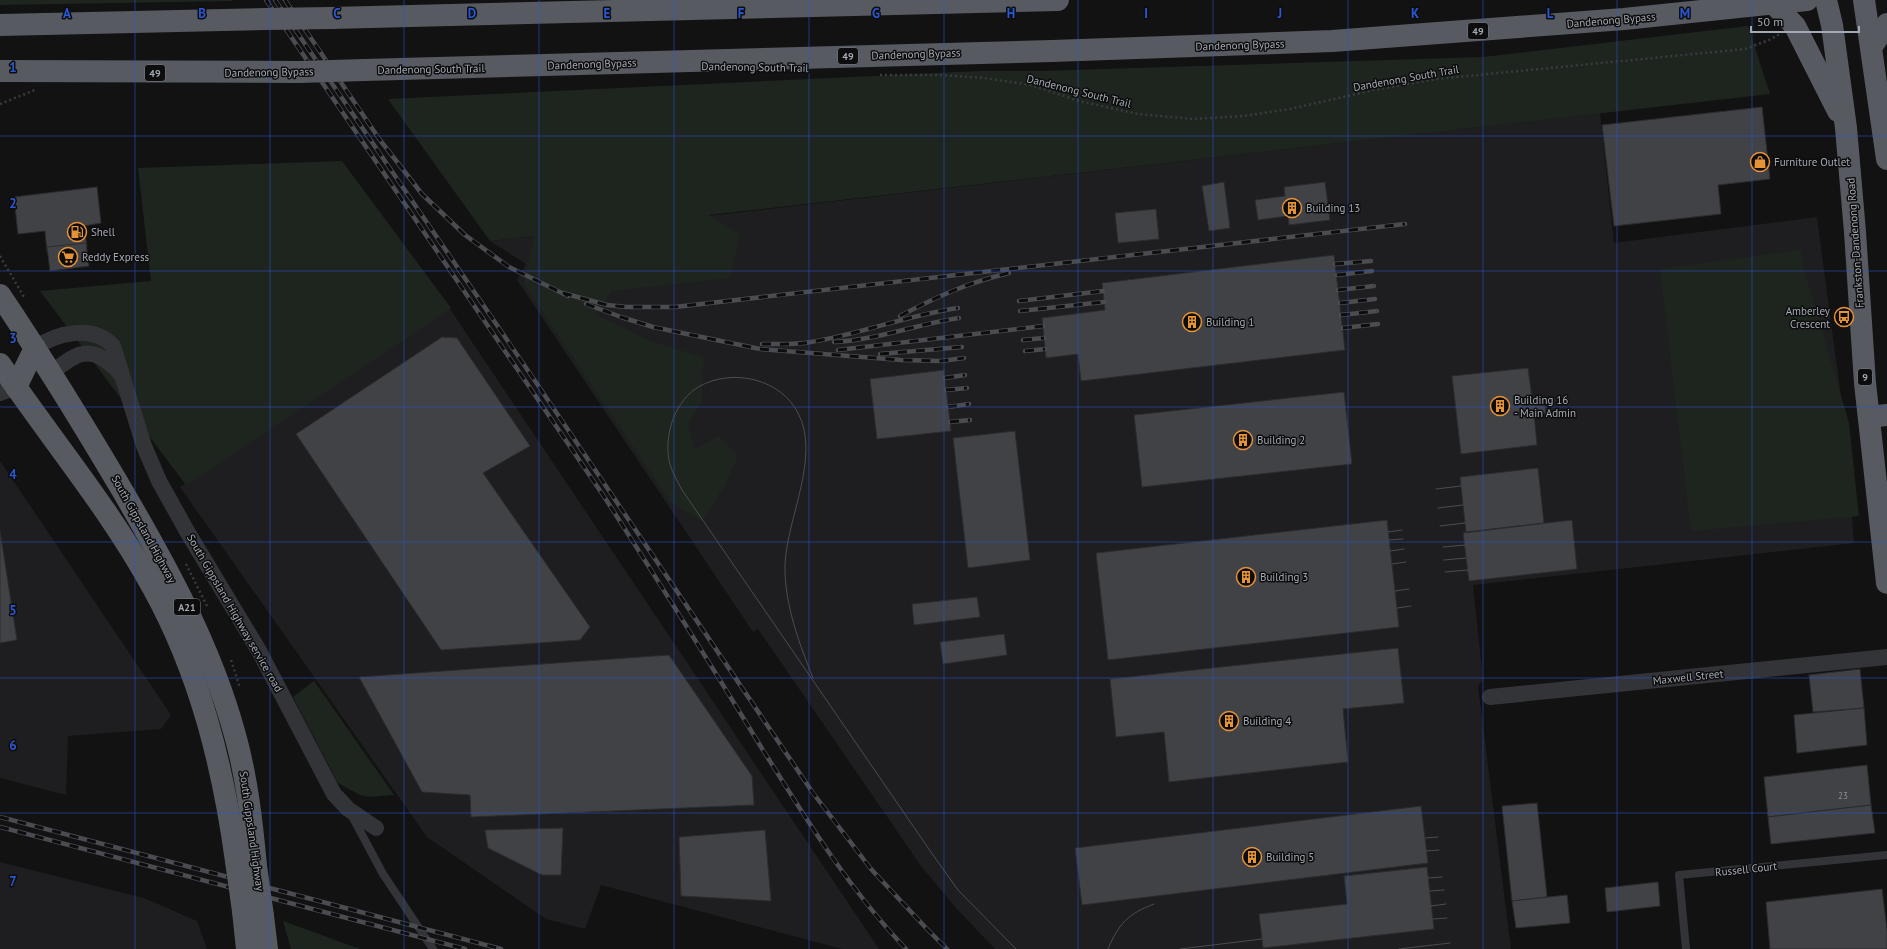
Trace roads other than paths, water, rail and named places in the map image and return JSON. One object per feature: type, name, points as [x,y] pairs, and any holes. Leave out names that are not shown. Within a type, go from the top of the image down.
[{"type":"highway","points":[[0,25],[266,20],[1058,0]]},
{"type":"highway","name":"Dandenong Bypass","points":[[4,72],[299,72],[1052,51],[1332,41],[1616,20],[1807,0]]},
{"type":"highway","name":"Frankston-Dandenong Road","points":[[1826,0],[1832,25],[1846,128],[1878,416],[1887,583]]},
{"type":"highway","points":[[1864,0],[1872,46],[1887,159]]},
{"type":"highway","points":[[1773,3],[1795,26],[1846,128]]},
{"type":"highway","points":[[1872,46],[1887,24]]},
{"type":"highway","name":"South Gippsland Highway","points":[[0,295],[51,373],[137,516],[183,599],[202,640],[225,701],[241,758],[249,799],[246,864]]},
{"type":"highway","points":[[8,390],[35,348]]},
{"type":"highway","name":"South Gippsland Highway","points":[[0,364],[8,390],[114,526],[141,568],[165,610],[199,692],[213,736],[230,815],[246,864],[253,913],[267,949]]},
{"type":"highway","points":[[8,390],[51,373]]},
{"type":"highway","name":"South Gippsland Highway","points":[[247,949],[253,913]]},
{"type":"street","name":"South Gippsland Highway service road","points":[[35,348],[44,342],[59,336],[81,334],[100,336],[113,346],[144,446],[159,481],[188,533],[258,649],[327,784],[336,797],[349,810],[376,828]]},
{"type":"street","name":"South Gippsland Highway service road","points":[[51,373],[75,356],[87,352],[97,355],[105,360],[123,378]]},
{"type":"street","name":"Maxwell Street","points":[[1490,697],[1887,658]]},
{"type":"lane","points":[[349,810],[383,874],[433,949]]},
{"type":"lane","name":"Russell Court","points":[[1686,949],[1679,875],[1887,855]]},
{"type":"tram line","points":[[813,678],[793,622],[785,579],[787,546],[805,468],[806,448],[804,430],[798,413],[790,401],[780,392],[768,385],[755,380],[741,378],[727,378],[713,381],[700,386],[684,399],[678,408],[670,428],[668,439],[669,460],[682,490],[958,890],[1016,949]]},
{"type":"tram line","points":[[1436,489],[1461,486]]},
{"type":"tram line","points":[[1438,508],[1463,505]]},
{"type":"tram line","points":[[1440,526],[1465,523]]},
{"type":"tram line","points":[[1388,532],[1402,530]]},
{"type":"tram line","points":[[1389,540],[1403,539]]},
{"type":"tram line","points":[[1443,547],[1465,545]]},
{"type":"tram line","points":[[1390,551],[1404,549]]},
{"type":"tram line","points":[[1444,560],[1466,558]]},
{"type":"tram line","points":[[1392,564],[1406,562]]},
{"type":"tram line","points":[[1445,572],[1468,570]]},
{"type":"tram line","points":[[1395,591],[1409,589]]},
{"type":"tram line","points":[[1397,608],[1411,606]]},
{"type":"tram line","points":[[1425,838],[1438,837]]},
{"type":"tram line","points":[[1426,851],[1439,850]]},
{"type":"tram line","points":[[1428,878],[1442,877]]},
{"type":"tram line","points":[[1430,891],[1444,890]]},
{"type":"tram line","points":[[1108,949],[1116,932],[1125,920],[1137,912],[1154,904]]},
{"type":"tram line","points":[[1431,906],[1446,904]]},
{"type":"tram line","points":[[1433,919],[1447,918]]},
{"type":"tram line","points":[[1180,949],[1262,939]]},
{"type":"tram line","points":[[1399,949],[1450,943]]},
{"type":"railway","points":[[266,0],[605,498],[792,796],[827,849],[864,901],[906,949]]},
{"type":"railway","points":[[275,0],[533,378],[813,793],[871,869],[947,949]]},
{"type":"railway","points":[[285,0],[380,140],[422,194],[465,235],[509,267],[568,296]]},
{"type":"railway","points":[[563,293],[607,305],[626,307],[675,307],[1405,224]]},
{"type":"railway","points":[[1335,264],[1371,261]]},
{"type":"railway","points":[[1337,275],[1372,271]]},
{"type":"railway","points":[[900,316],[953,291],[980,281],[1009,273]]},
{"type":"railway","points":[[1338,290],[1374,286]]},
{"type":"railway","points":[[1019,301],[1103,291]]},
{"type":"railway","points":[[1340,303],[1375,299]]},
{"type":"railway","points":[[1020,311],[1104,302]]},
{"type":"railway","points":[[586,304],[653,327],[760,349],[901,360],[941,361],[964,358]]},
{"type":"railway","points":[[762,344],[793,344],[830,339],[921,315],[958,308]]},
{"type":"railway","points":[[1341,315],[1377,311]]},
{"type":"railway","points":[[834,342],[866,338],[959,318]]},
{"type":"railway","points":[[1343,328],[1378,324]]},
{"type":"railway","points":[[838,350],[1043,326]]},
{"type":"railway","points":[[1023,340],[1044,338]]},
{"type":"railway","points":[[880,354],[962,347]]},
{"type":"railway","points":[[1025,351],[1045,349]]},
{"type":"railway","points":[[945,378],[965,375]]},
{"type":"railway","points":[[946,390],[967,388]]},
{"type":"railway","points":[[948,407],[969,404]]},
{"type":"railway","points":[[950,422],[970,420]]},
{"type":"railway","points":[[0,817],[501,949]]},
{"type":"railway","points":[[0,827],[465,949]]},
{"type":"place","name":"Furniture Outlet","points":[[1760,162]]},
{"type":"place","name":"Building 13","points":[[1292,208]]},
{"type":"place","name":"Shell","points":[[77,232]]},
{"type":"place","name":"Reddy Express","points":[[68,257]]},
{"type":"place","name":"Amberley Crescent","points":[[1844,317]]},
{"type":"place","name":"Building 1","points":[[1192,322]]},
{"type":"place","name":"Building 16 - Main Admin","points":[[1500,406]]},
{"type":"place","name":"Building 2","points":[[1243,440]]},
{"type":"place","name":"Building 3","points":[[1246,577]]},
{"type":"place","name":"Building 4","points":[[1229,721]]},
{"type":"place","name":"Building 5","points":[[1252,857]]}]
